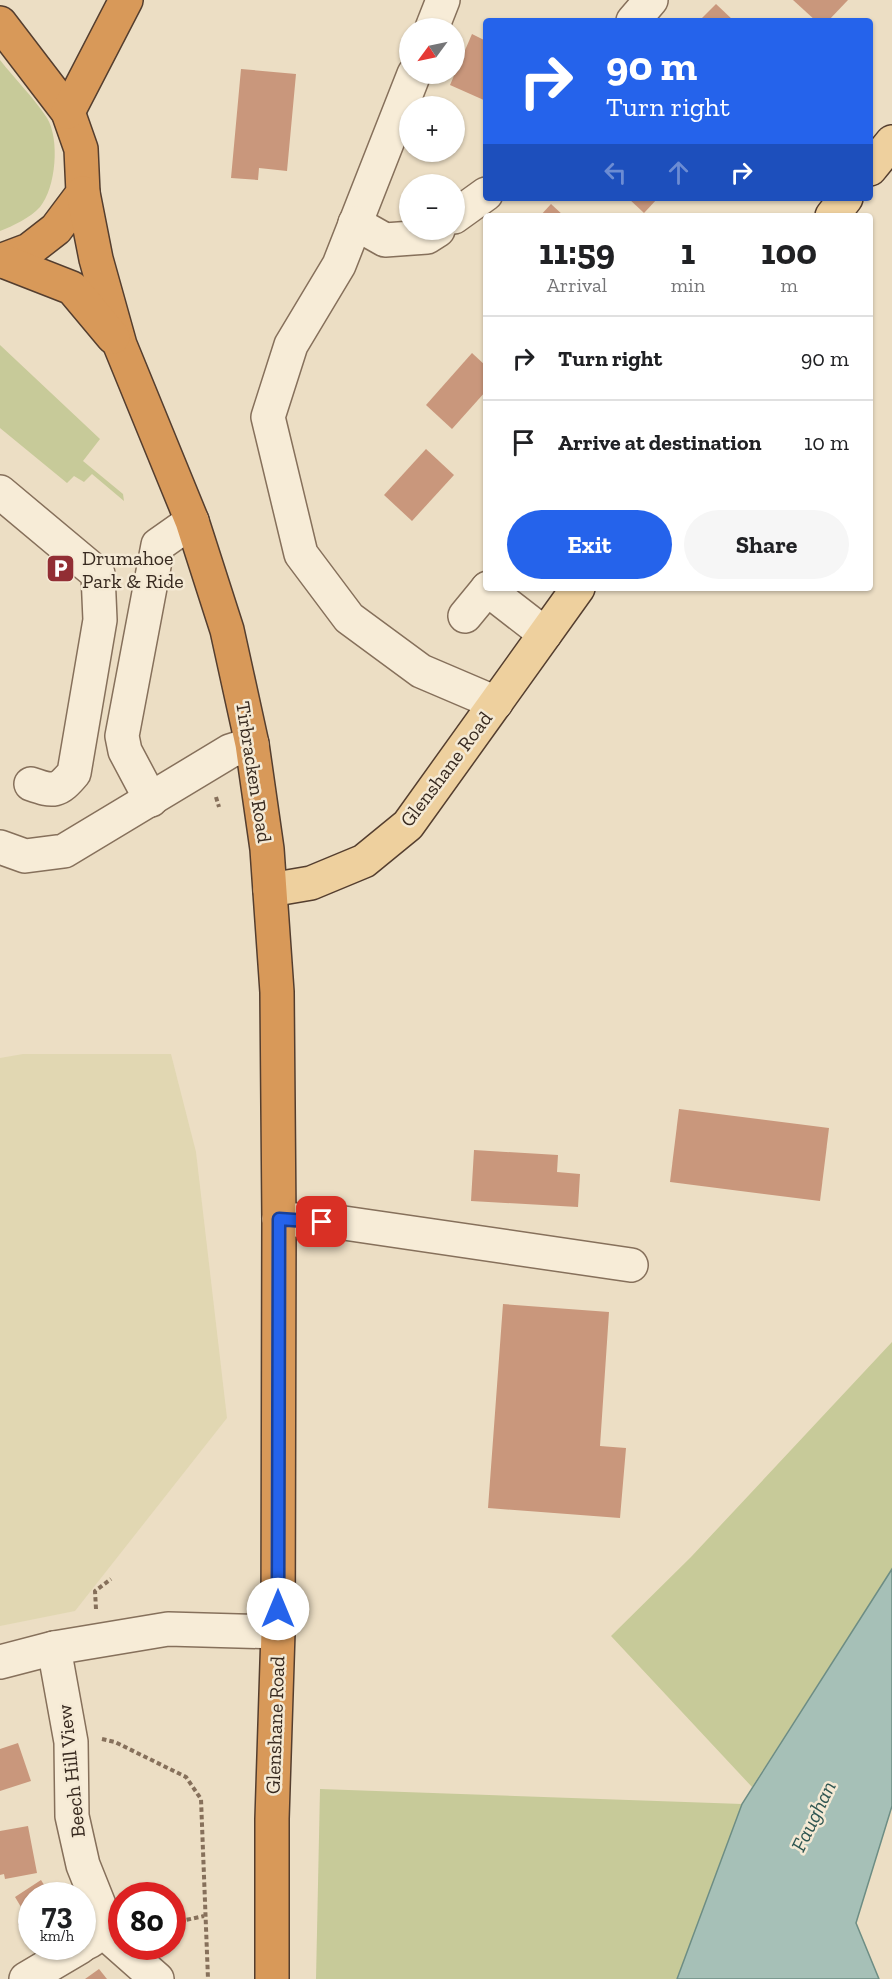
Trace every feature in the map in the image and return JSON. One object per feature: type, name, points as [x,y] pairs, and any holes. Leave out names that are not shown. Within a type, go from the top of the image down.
[{"type":"highway","points":[[68,111],[126,0]]},
{"type":"highway","name":"Tirbracken Road","points":[[0,23],[68,111],[81,149],[82,192],[96,260],[120,345],[192,521],[227,630],[252,744],[270,890],[277,992],[279,1219]]},
{"type":"highway","points":[[2,261],[28,250],[56,229],[82,192]]},
{"type":"highway","name":"Tirbracken Road","points":[[2,261],[72,288],[120,345]]},
{"type":"highway","name":"Glenshane Road","points":[[272,1979],[272,1819],[278,1632],[279,1219]]},
{"type":"main road","points":[[873,165],[892,141]]},
{"type":"main road","points":[[834,213],[844,201]]},
{"type":"main road","name":"Glenshane Road","points":[[270,890],[311,884],[364,861],[408,825],[576,591]]},
{"type":"street","points":[[436,18],[443,0]]},
{"type":"street","points":[[636,18],[651,0]]},
{"type":"street","points":[[410,84],[339,265],[291,345],[268,417],[302,554],[349,618],[421,671],[496,703]]},
{"type":"street","points":[[465,209],[483,196]]},
{"type":"street","points":[[355,223],[385,240],[399,239]]},
{"type":"street","points":[[0,492],[98,574],[100,620],[74,773],[63,787],[50,790],[31,784]]},
{"type":"street","points":[[151,800],[125,751],[122,736],[158,544],[192,521]]},
{"type":"street","points":[[465,616],[485,591]]},
{"type":"street","points":[[491,591],[545,634]]},
{"type":"street","points":[[0,847],[25,856],[64,851],[230,751],[252,744]]},
{"type":"street","points":[[279,1219],[344,1223],[631,1265]]},
{"type":"street","points":[[0,1662],[54,1648],[168,1629],[278,1632]]},
{"type":"street","name":"Beech Hill View","points":[[54,1648],[71,1742],[72,1816],[91,1882]]},
{"type":"street","name":"Beech Hill View","points":[[96,1896],[103,1915],[96,1925]]},
{"type":"street","points":[[96,1945],[157,1979]]},
{"type":"street","points":[[26,1979],[54,1960]]},
{"type":"path","points":[[71,1742],[92,1737],[115,1742],[186,1777],[201,1799],[208,1979]]},
{"type":"path","points":[[186,1920],[204,1916]]},
{"type":"shaded area","points":[[23,1054],[171,1054],[196,1152],[227,1418],[75,1611],[0,1626],[0,1058]]},
{"type":"green space","points":[[0,60],[47,118],[54,138],[55,150],[50,188],[40,207],[16,224],[0,231]]},
{"type":"green space","points":[[0,345],[100,439],[83,461],[123,494],[124,501],[92,474],[84,482],[74,476],[67,483],[0,428]]},
{"type":"green space","points":[[892,1342],[892,1569],[752,1787],[611,1636],[691,1557]]},
{"type":"green space","points":[[320,1789],[742,1804],[677,1979],[316,1979]]},
{"type":"water","name":"Faughan","points":[[892,1569],[892,1806],[856,1923],[879,1979],[677,1979],[742,1804]]},
{"type":"building","points":[[793,0],[848,0],[831,18],[813,18]]},
{"type":"building","points":[[716,4],[731,18],[702,18]]},
{"type":"building","points":[[472,34],[483,40],[483,100],[450,85],[465,84],[465,50]]},
{"type":"building","points":[[241,69],[296,74],[287,171],[259,168],[258,180],[231,178]]},
{"type":"building","points":[[631,201],[655,201],[644,213]]},
{"type":"building","points":[[551,204],[561,213],[543,213]]},
{"type":"building","points":[[472,353],[483,363],[483,394],[452,429],[426,405]]},
{"type":"building","points":[[426,449],[454,475],[412,521],[384,495]]},
{"type":"building","points":[[679,1109],[829,1128],[820,1201],[670,1182]]},
{"type":"building","points":[[474,1150],[558,1155],[557,1172],[580,1174],[578,1207],[471,1201]]},
{"type":"building","points":[[503,1304],[609,1312],[600,1446],[626,1448],[620,1518],[488,1508]]},
{"type":"building","points":[[18,1743],[31,1781],[0,1791],[0,1749]]},
{"type":"building","points":[[28,1826],[37,1873],[5,1879],[4,1874],[0,1875],[0,1831]]},
{"type":"building","points":[[99,1969],[107,1979],[85,1979]]},
{"type":"place","name":"Drumahoe Park & Ride","points":[[61,569]]},
{"type":"route","points":[[278,1609],[279,1219],[322,1222]]}]
